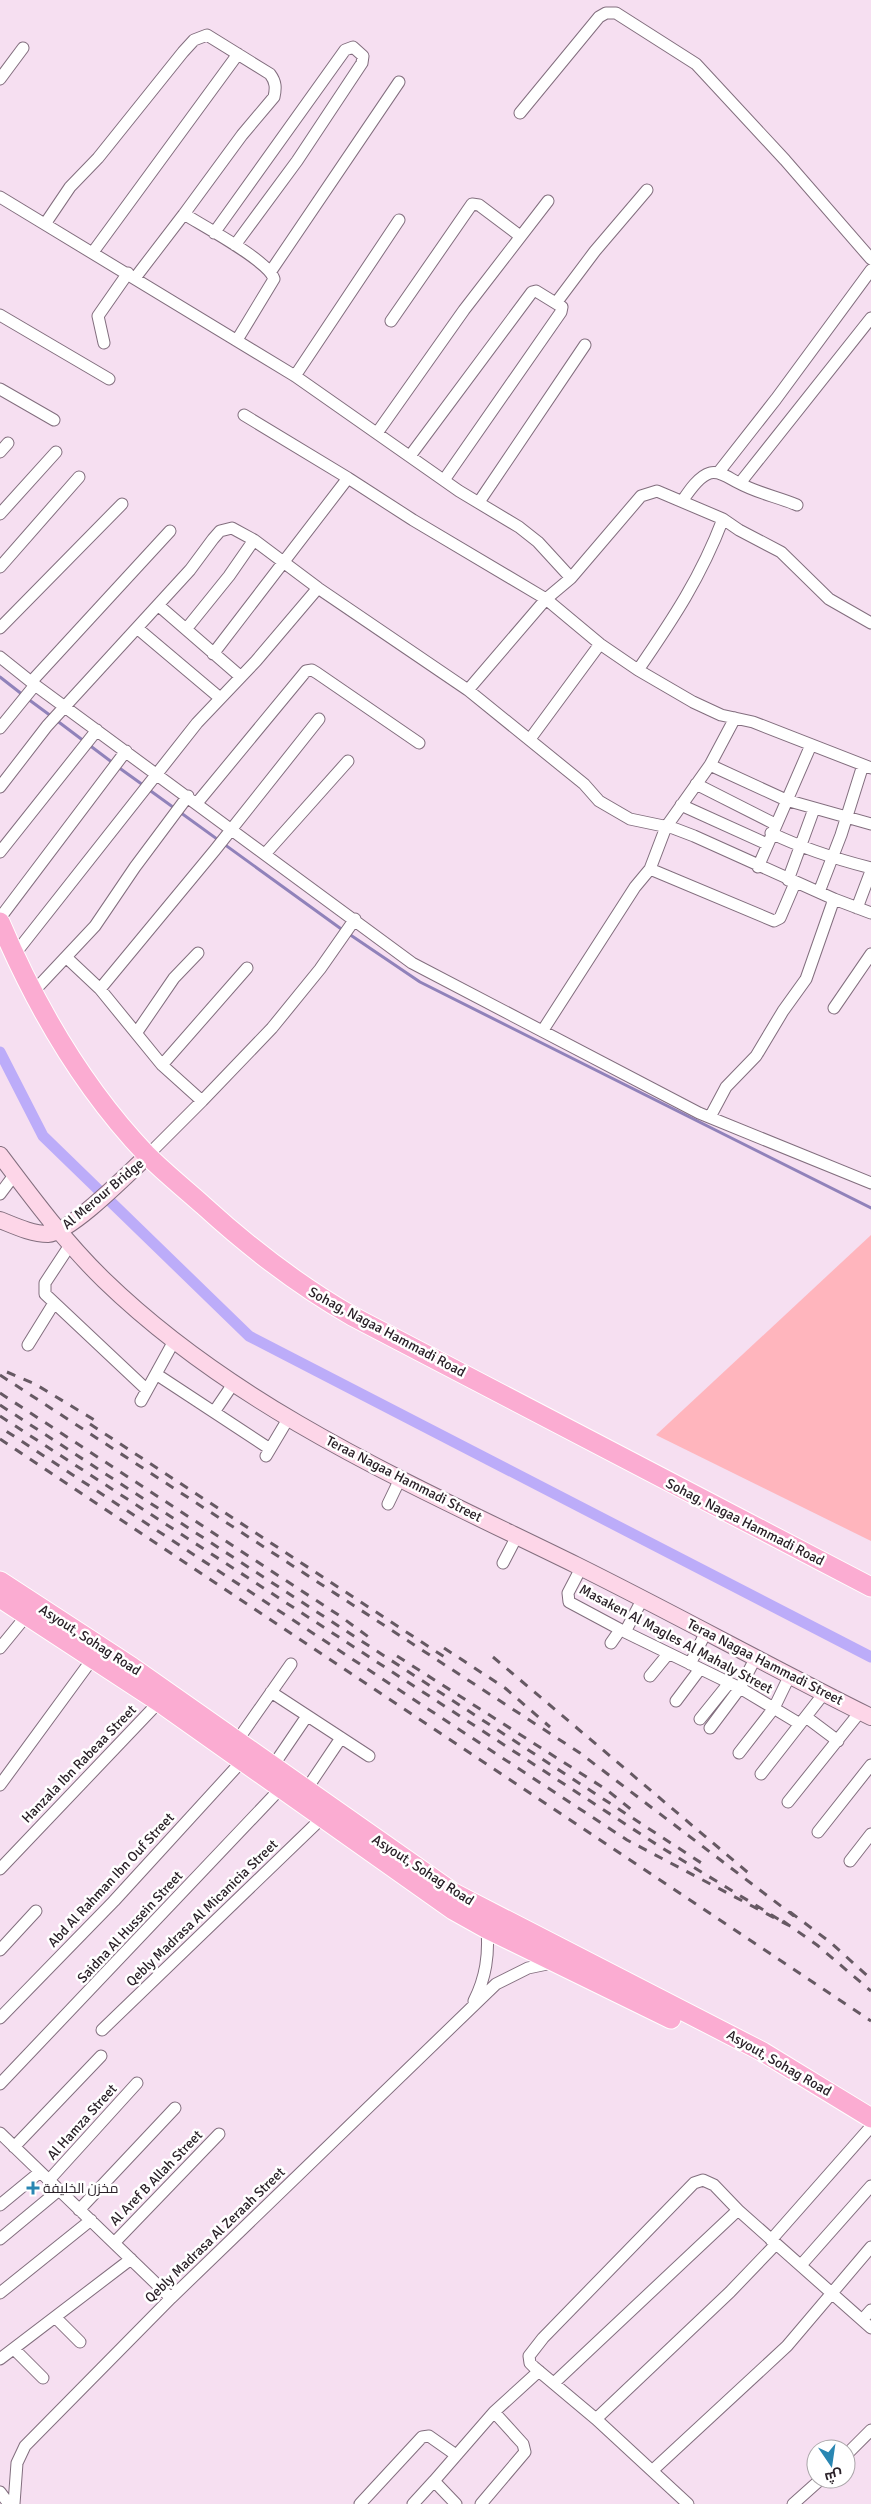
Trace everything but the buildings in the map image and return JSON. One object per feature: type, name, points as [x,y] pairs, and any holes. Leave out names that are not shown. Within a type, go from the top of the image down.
[{"type":"main road","name":"Sohag, Nagaa Hammadi Road","points":[[0,922],[33,992],[78,1068],[116,1119],[148,1155],[237,1236],[280,1271],[328,1302],[871,1587]]},
{"type":"main road","name":"Asyout, Sohag Road","points":[[0,1582],[132,1667],[491,1922],[554,1962],[727,2047],[870,2127]]},
{"type":"main road","name":"Asyout, Sohag Road","points":[[0,1598],[159,1702],[430,1895],[491,1922],[763,2052],[870,2127]]},
{"type":"street","points":[[520,113],[599,17],[606,13],[616,13],[696,64],[785,160],[871,259]]},
{"type":"street","points":[[44,224],[70,187],[98,158],[194,40],[207,35],[273,79],[276,84],[274,97],[242,135],[184,214],[98,316],[104,343]]},
{"type":"street","points":[[214,233],[345,50],[353,47],[363,56],[362,63],[297,161],[235,245]]},
{"type":"street","points":[[0,79],[24,48]]},
{"type":"street","points":[[93,252],[238,54]]},
{"type":"street","points":[[271,271],[399,82]]},
{"type":"street","points":[[556,303],[647,190]]},
{"type":"street","points":[[0,197],[295,376],[444,480],[528,534],[571,578]]},
{"type":"street","points":[[377,433],[464,310],[548,201]]},
{"type":"street","points":[[391,321],[472,204],[479,205],[520,236]]},
{"type":"street","points":[[184,214],[235,245],[271,271],[274,283],[237,340]]},
{"type":"street","points":[[295,376],[399,220]]},
{"type":"street","points":[[718,473],[776,399],[871,270]]},
{"type":"street","points":[[410,456],[532,292],[536,291],[556,303],[562,308],[562,312],[444,480]]},
{"type":"street","points":[[0,315],[109,379]]},
{"type":"street","points":[[740,483],[871,318]]},
{"type":"street","points":[[479,502],[585,345]]},
{"type":"street","points":[[0,389],[54,420]]},
{"type":"street","points":[[244,415],[413,520],[546,599],[600,644],[638,670],[704,708],[867,766],[845,818],[819,892]]},
{"type":"street","points":[[0,452],[8,443]]},
{"type":"street","points":[[0,514],[56,452]]},
{"type":"street","points":[[683,500],[689,490],[705,476],[718,473],[797,505]]},
{"type":"street","points":[[0,567],[79,477]]},
{"type":"street","points":[[213,654],[348,478]]},
{"type":"street","points":[[468,690],[546,599],[571,578],[642,496],[650,492],[663,491],[683,500],[723,519],[739,530],[781,552],[829,599],[871,623]]},
{"type":"street","points":[[0,628],[122,504]]},
{"type":"street","points":[[638,670],[688,595],[707,560],[723,519]]},
{"type":"street","points":[[0,787],[65,706],[190,570],[220,531],[232,528],[254,540],[318,588],[468,690],[530,739],[611,809],[630,819],[666,827],[694,836],[792,881],[871,913]]},
{"type":"street","points":[[0,728],[33,683],[170,531]]},
{"type":"street","points":[[187,628],[229,576],[254,540]]},
{"type":"street","points":[[14,955],[220,698],[241,677],[318,588]]},
{"type":"street","points":[[158,605],[187,628],[213,654],[241,677]]},
{"type":"street","points":[[137,628],[220,698]]},
{"type":"street","points":[[530,739],[600,644]]},
{"type":"street","points":[[2,663],[33,683],[158,773],[412,963],[710,1117],[871,1183]]},
{"type":"street","points":[[33,992],[67,958],[95,926],[135,867],[192,799],[306,671],[317,674],[419,743]]},
{"type":"street","points":[[543,1030],[635,887],[650,869],[666,827],[710,765],[735,718]]},
{"type":"street","points":[[100,989],[319,719]]},
{"type":"street","points":[[0,852],[97,730]]},
{"type":"street","points":[[758,866],[812,745]]},
{"type":"street","points":[[0,918],[126,751]]},
{"type":"street","points":[[265,854],[348,761]]},
{"type":"street","points":[[710,765],[786,800],[871,824]]},
{"type":"street","points":[[696,784],[771,834]]},
{"type":"street","points":[[681,805],[771,834],[801,848],[871,870],[858,908]]},
{"type":"street","points":[[650,869],[774,921],[780,918],[814,809]]},
{"type":"street","points":[[710,1117],[726,1087],[756,1056],[783,1011],[806,979],[834,899]]},
{"type":"street","points":[[148,1155],[272,1028],[320,969],[355,919]]},
{"type":"street","points":[[137,1032],[174,978],[198,952]]},
{"type":"street","points":[[834,1008],[871,954]]},
{"type":"street","points":[[67,958],[100,989],[162,1065],[202,1101]]},
{"type":"street","points":[[162,1065],[247,968]]},
{"type":"street","name":"Teraa Nagaa Hammadi Street","points":[[0,1155],[58,1232],[120,1295],[174,1341],[233,1384],[288,1419],[400,1479],[581,1568],[865,1714]]},
{"type":"street","name":"Al Merour Bridge","points":[[58,1232],[76,1220],[148,1155]]},
{"type":"street","points":[[0,1194],[15,1174]]},
{"type":"street","points":[[0,1220],[38,1233],[49,1234],[58,1232]]},
{"type":"street","points":[[70,1245],[44,1287],[45,1294],[147,1390]]},
{"type":"street","points":[[28,1345],[54,1303]]},
{"type":"street","points":[[141,1400],[174,1341]]},
{"type":"street","points":[[156,1374],[214,1412],[268,1453],[288,1419]]},
{"type":"street","points":[[214,1412],[233,1384]]},
{"type":"street","points":[[388,1504],[400,1479]]},
{"type":"street","points":[[503,1563],[517,1536]]},
{"type":"street","name":"Masaken Al Magles Al Mahaly Street","points":[[581,1568],[568,1593],[569,1602],[622,1631],[740,1688],[774,1708],[803,1720],[838,1741]]},
{"type":"street","points":[[611,1643],[622,1631],[642,1600]]},
{"type":"street","points":[[0,1648],[27,1615]]},
{"type":"street","points":[[676,1700],[695,1667],[706,1632]]},
{"type":"street","points":[[650,1676],[668,1654]]},
{"type":"street","points":[[710,1728],[740,1688],[756,1657]]},
{"type":"street","points":[[0,1785],[93,1658]]},
{"type":"street","points":[[237,1741],[291,1664]]},
{"type":"street","points":[[739,1753],[774,1708],[790,1675]]},
{"type":"street","points":[[700,1719],[729,1683]]},
{"type":"street","points":[[271,1692],[369,1756]]},
{"type":"street","points":[[761,1774],[825,1692]]},
{"type":"street","name":"Hanzala Ibn Rabeaa Street","points":[[0,1869],[159,1702]]},
{"type":"street","points":[[788,1802],[838,1741],[865,1714]]},
{"type":"street","points":[[273,1766],[307,1716]]},
{"type":"street","points":[[306,1790],[341,1738]]},
{"type":"street","name":"Abd Al Rahman Ibn Ouf Street","points":[[0,2018],[114,1901],[242,1761]]},
{"type":"street","points":[[818,1832],[871,1765]]},
{"type":"street","name":"Saidna Al Hussein Street","points":[[0,2084],[281,1788]]},
{"type":"street","name":"Qebly Madrasa Al Micanicia Street","points":[[102,2030],[322,1818]]},
{"type":"street","points":[[850,1861],[871,1834]]},
{"type":"street","points":[[0,1950],[36,1910]]},
{"type":"street","name":"Qebly Madrasa Al Zeraah Street","points":[[471,2007],[481,1989],[486,1970],[491,1922]]},
{"type":"street","name":"Qebly Madrasa Al Zeraah Street","points":[[14,2504],[17,2463],[25,2446],[171,2298],[471,2007],[506,1978],[528,1968],[554,1962]]},
{"type":"street","points":[[14,2146],[101,2056]]},
{"type":"street","name":"Al Hamza Street","points":[[49,2180],[137,2083]]},
{"type":"street","points":[[79,2210],[175,2108]]},
{"type":"street","points":[[596,2419],[730,2292],[870,2127]]},
{"type":"street","points":[[0,2133],[171,2298]]},
{"type":"street","name":"Al Aref B Allah Street","points":[[114,2243],[219,2134]]},
{"type":"street","name":"Al Hamza Street","points":[[0,2205],[40,2172]]},
{"type":"street","points":[[688,2504],[596,2419],[530,2364],[529,2356],[694,2183],[707,2180],[738,2210],[871,2328]]},
{"type":"street","points":[[801,2265],[871,2186]]},
{"type":"street","points":[[0,2240],[59,2190]]},
{"type":"street","points":[[554,2383],[738,2210]]},
{"type":"street","points":[[0,2293],[91,2220]]},
{"type":"street","points":[[653,2470],[787,2346],[871,2246]]},
{"type":"street","points":[[0,2359],[131,2259]]},
{"type":"street","points":[[862,2320],[871,2310]]},
{"type":"street","points":[[55,2317],[80,2342]]},
{"type":"street","points":[[14,2348],[43,2378]]},
{"type":"street","points":[[413,2504],[494,2412],[539,2371]]},
{"type":"street","points":[[481,2504],[525,2452],[523,2444],[494,2412]]},
{"type":"street","points":[[856,2445],[871,2430]]},
{"type":"street","points":[[360,2504],[425,2435],[434,2439],[456,2455]]},
{"type":"street","points":[[434,2481],[456,2504]]},
{"type":"street","points":[[793,2504],[810,2489]]},
{"type":"street","points":[[0,2492],[8,2504]]},
{"type":"shaded area","points":[[871,1235],[871,1541],[656,1435]]},
{"type":"waterway","points":[[0,677],[23,695]]},
{"type":"waterway","points":[[28,699],[51,716]]},
{"type":"waterway","points":[[56,720],[113,763]]},
{"type":"waterway","points":[[118,767],[143,785]]},
{"type":"waterway","points":[[148,789],[344,931]]},
{"type":"waterway","points":[[349,934],[420,982],[871,1208]]},
{"type":"waterway","points":[[0,1052],[43,1136],[249,1336],[871,1657]]},
{"type":"railway","points":[[7,1372],[35,1384],[101,1424]]},
{"type":"railway","points":[[0,1375],[580,1753],[794,1916]]},
{"type":"railway","points":[[0,1393],[340,1616],[370,1638]]},
{"type":"railway","points":[[0,1405],[706,1866]]},
{"type":"railway","points":[[0,1416],[659,1846],[788,1925],[627,1840],[0,1427]]},
{"type":"railway","points":[[90,1424],[449,1660]]},
{"type":"railway","points":[[0,1439],[871,2021]]},
{"type":"railway","points":[[444,1648],[505,1688],[550,1727]]},
{"type":"railway","points":[[397,1656],[607,1790],[633,1811]]},
{"type":"railway","points":[[493,1657],[752,1876]]},
{"type":"railway","points":[[790,1912],[830,1942],[871,1979]]},
{"type":"railway","points":[[783,1921],[817,1945],[871,1991]]},
{"type":"place","name":"مخزن الخليفة","points":[[33,2188]]}]
